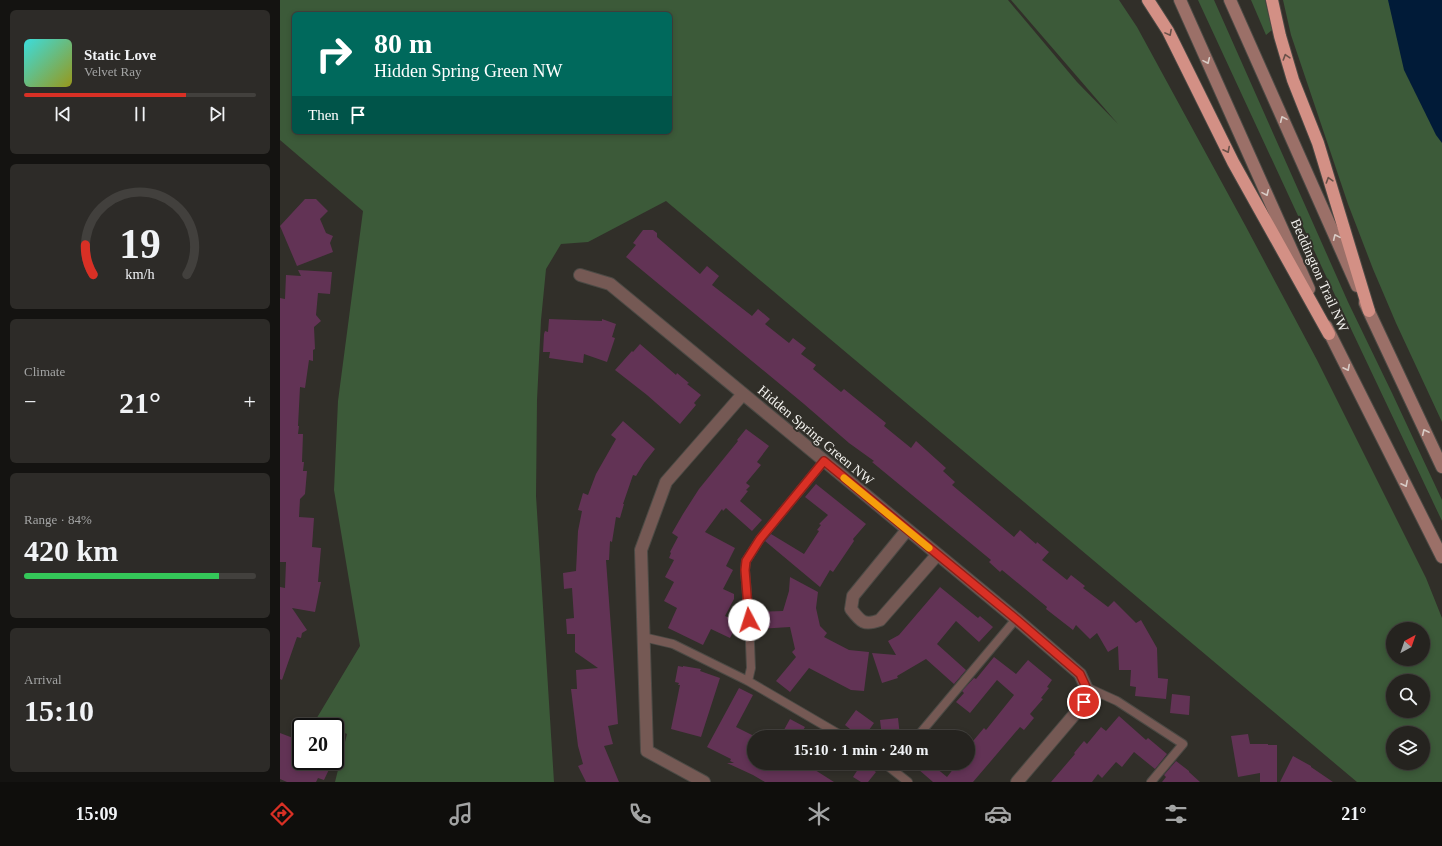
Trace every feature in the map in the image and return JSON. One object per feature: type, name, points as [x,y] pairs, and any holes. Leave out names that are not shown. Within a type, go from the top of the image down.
[{"type":"highway","points":[[1148,0],[1168,31],[1233,162],[1329,334]]},
{"type":"highway","points":[[1272,0],[1280,36],[1291,73],[1318,143],[1368,311]]},
{"type":"main road","name":"Beddington Trail NW","points":[[1180,0],[1329,334],[1442,557]]},
{"type":"main road","points":[[1230,0],[1368,311],[1442,467]]},
{"type":"street","points":[[580,275],[610,284],[743,394]]},
{"type":"street","name":"Hidden Spring Green NW","points":[[704,782],[647,751],[641,550],[666,482],[743,394],[1016,619],[1080,674],[1086,687]]},
{"type":"street","points":[[907,530],[853,596],[851,609],[860,620],[870,624],[880,620],[937,555]]},
{"type":"street","points":[[1017,782],[1084,702],[1086,687]]},
{"type":"lane","points":[[748,681],[751,668],[745,570],[746,561],[760,539],[824,461]]},
{"type":"lane","points":[[922,730],[1016,619]]},
{"type":"lane","points":[[643,637],[673,644],[748,681],[832,730]]},
{"type":"lane","points":[[1086,687],[1117,701],[1183,744],[1151,782]]},
{"type":"lane","points":[[896,770],[908,782]]},
{"type":"green space","points":[[280,0],[1008,0],[1077,82],[1118,124],[1011,0],[1119,0],[1137,27],[1317,360],[1426,578],[1442,618],[1442,782],[1357,782],[666,201],[588,242],[561,244],[546,269],[541,320],[537,400],[536,496],[554,782],[335,782],[338,770],[344,770],[344,746],[347,734],[344,733],[344,718],[317,718],[360,646],[334,490],[338,401],[363,211],[280,140]]},
{"type":"green space","points":[[1198,0],[1214,0],[1348,302],[1442,500],[1442,521],[1325,274]]},
{"type":"green space","points":[[1251,0],[1265,0],[1272,30],[1266,35]]},
{"type":"green space","points":[[1283,0],[1442,0],[1442,422],[1396,323],[1348,204],[1291,35]]},
{"type":"water","points":[[1388,0],[1442,0],[1442,143],[1436,135],[1404,70]]},
{"type":"building","points":[[305,199],[316,199],[328,211],[320,219],[326,233],[333,236],[330,243],[333,252],[297,266],[280,226]]},
{"type":"building","points":[[643,230],[653,230],[657,233],[657,237],[700,274],[707,266],[719,276],[712,285],[752,316],[758,309],[770,319],[765,324],[789,343],[793,338],[806,348],[801,354],[816,365],[813,369],[841,392],[844,389],[886,423],[884,426],[911,448],[916,441],[946,468],[943,471],[955,482],[952,485],[1014,537],[1020,530],[1036,544],[1037,542],[1049,552],[1042,560],[1067,580],[1071,575],[1085,586],[1083,588],[1108,607],[1114,601],[1136,623],[1141,620],[1157,648],[1158,678],[1168,679],[1166,699],[1135,696],[1136,687],[1130,686],[1131,670],[1119,670],[1118,646],[1108,652],[1097,633],[1090,639],[1076,625],[1073,630],[1046,609],[1047,607],[1002,570],[1000,572],[989,562],[991,560],[872,462],[874,461],[849,443],[626,257],[636,245],[633,243]]},
{"type":"building","points":[[298,270],[332,272],[330,294],[318,293],[316,315],[321,321],[314,327],[315,349],[313,350],[313,361],[309,360],[305,388],[300,387],[298,426],[298,434],[303,434],[303,471],[307,471],[305,494],[300,499],[299,517],[314,518],[312,547],[321,548],[318,582],[321,582],[315,612],[292,608],[307,630],[302,633],[301,638],[297,637],[282,680],[280,679],[280,587],[285,588],[286,562],[280,562],[280,298],[285,299],[286,275],[301,276]]},
{"type":"building","points":[[549,319],[602,321],[602,319],[616,324],[612,337],[615,338],[607,362],[584,354],[583,363],[549,358],[550,352],[543,352],[544,334],[545,331],[548,332]]},
{"type":"building","points":[[640,344],[676,375],[677,373],[689,383],[687,384],[701,395],[694,403],[696,405],[680,424],[647,395],[615,370]]},
{"type":"building","points":[[623,421],[655,449],[636,476],[633,475],[620,518],[616,517],[612,542],[610,541],[609,560],[606,560],[618,724],[608,726],[613,744],[604,746],[619,782],[586,782],[578,766],[583,764],[578,746],[571,689],[577,689],[576,670],[598,668],[575,652],[575,634],[567,634],[566,619],[574,618],[572,588],[564,589],[563,573],[576,571],[578,531],[582,511],[578,510],[583,493],[588,495],[596,474],[616,439],[611,435]]},
{"type":"building","points":[[746,429],[769,446],[757,462],[761,465],[746,483],[750,486],[740,501],[762,520],[752,531],[726,508],[723,511],[722,509],[705,532],[735,548],[726,566],[733,570],[723,589],[734,594],[734,599],[725,616],[738,622],[730,638],[711,629],[703,645],[668,628],[677,608],[664,601],[674,582],[665,577],[674,560],[669,558],[670,552],[678,537],[672,533],[699,489]]},
{"type":"building","points":[[816,484],[866,524],[853,539],[854,541],[833,572],[830,570],[820,587],[765,541],[771,534],[804,554],[819,531],[817,530],[821,525],[819,524],[828,515],[805,497]]},
{"type":"building","points":[[790,577],[818,592],[816,608],[820,626],[827,633],[824,637],[849,650],[869,652],[864,691],[851,690],[809,668],[790,692],[776,681],[796,657],[792,652],[795,649],[790,627],[757,629],[756,612],[783,611],[789,591]]},
{"type":"building","points":[[940,587],[978,618],[980,616],[993,627],[979,642],[956,621],[937,644],[966,670],[954,684],[926,659],[897,676],[898,678],[882,683],[872,653],[896,655],[888,641],[899,635]]},
{"type":"building","points":[[994,657],[1016,674],[1028,660],[1052,680],[1047,687],[1049,688],[1041,698],[1043,699],[1030,714],[1034,718],[1024,730],[1020,727],[973,782],[933,782],[919,770],[938,770],[947,777],[952,770],[975,770],[975,739],[984,728],[986,730],[1014,695],[997,680],[970,713],[956,702],[964,693],[962,691],[974,678],[976,679]]},
{"type":"building","points":[[678,666],[701,669],[700,671],[720,678],[701,737],[671,729],[680,685],[678,685],[679,683],[675,682]]},
{"type":"building","points":[[739,688],[753,695],[736,727],[747,732],[747,770],[815,770],[834,782],[765,782],[727,763],[734,763],[730,761],[731,759],[707,747]]},
{"type":"building","points":[[1172,694],[1190,696],[1189,715],[1170,713]]},
{"type":"building","points":[[856,710],[874,723],[869,730],[851,730],[845,725]]},
{"type":"building","points":[[1119,716],[1146,740],[1148,738],[1167,754],[1155,769],[1134,752],[1122,767],[1116,762],[1102,778],[1098,774],[1092,782],[1051,782],[1084,741],[1087,744],[1101,727],[1106,731]]},
{"type":"building","points":[[898,718],[899,730],[881,730],[880,720]]},
{"type":"building","points":[[790,719],[805,727],[803,730],[784,730]]},
{"type":"building","points":[[280,733],[292,738],[292,770],[329,770],[324,780],[318,778],[316,782],[287,782],[280,779]]},
{"type":"building","points":[[1248,734],[1250,744],[1277,745],[1277,782],[1260,782],[1260,773],[1238,777],[1231,736]]},
{"type":"building","points":[[1293,756],[1311,766],[1333,782],[1280,782]]},
{"type":"building","points":[[1176,761],[1200,782],[1162,782],[1166,777],[1164,775]]},
{"type":"building","points":[[858,770],[873,770],[876,772],[868,782],[861,782],[853,777]]},
{"type":"slow traffic","points":[[844,478],[929,548]]},
{"type":"route","points":[[749,620],[745,570],[746,561],[760,539],[824,461],[1016,619],[1080,674],[1086,687],[1084,702]]}]
